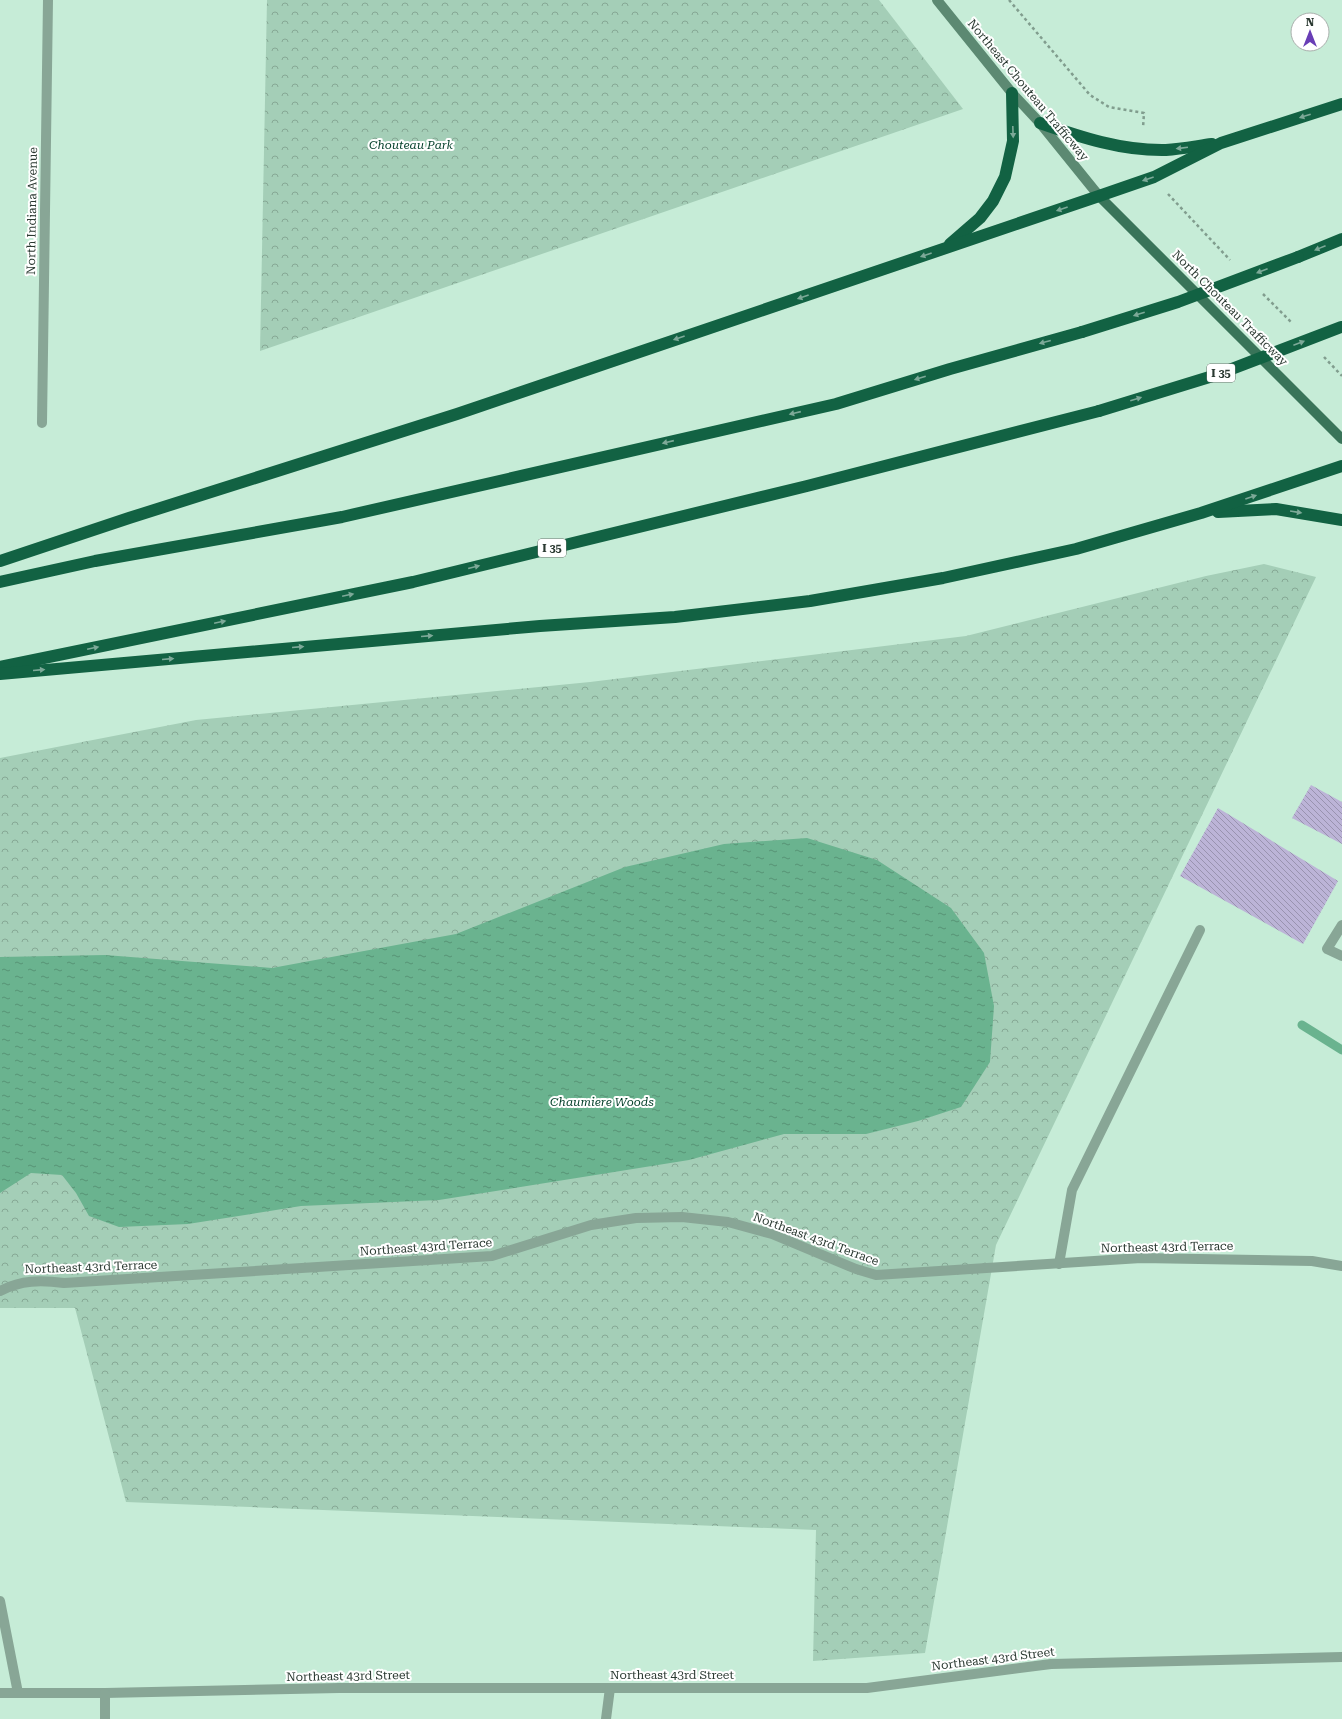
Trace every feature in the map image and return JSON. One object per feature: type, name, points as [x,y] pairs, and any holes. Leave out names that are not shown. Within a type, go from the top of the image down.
[{"type":"highway","points":[[944,249],[980,218],[993,201],[1005,177],[1013,141],[1012,93]]},
{"type":"highway","points":[[0,561],[457,414],[944,249],[1154,177],[1221,143],[1342,104]]},
{"type":"highway","points":[[1040,123],[1077,136],[1141,149],[1167,150],[1221,143]]},
{"type":"highway","points":[[0,582],[95,561],[342,517],[812,409],[1082,332],[1178,302],[1342,239]]},
{"type":"highway","name":"I 35","points":[[0,667],[413,582],[807,486],[1099,411],[1216,375],[1341,326]]},
{"type":"highway","points":[[0,674],[540,626],[675,617],[810,601],[943,578],[1068,550],[1201,514],[1342,466]]},
{"type":"highway","points":[[1201,514],[1276,509],[1342,520]]},
{"type":"main road","name":"Northeast Chouteau Trafficway","points":[[937,0],[1012,93],[1040,123],[1099,196]]},
{"type":"main road","name":"North Chouteau Trafficway","points":[[1099,196],[1342,439]]},
{"type":"street","name":"North Indiana Avenue","points":[[42,422],[48,0]]},
{"type":"street","points":[[1342,925],[1327,949],[1342,956]]},
{"type":"street","points":[[1059,1264],[1072,1190],[1200,930]]},
{"type":"street","name":"Northeast 43rd Terrace","points":[[1,1290],[21,1282],[43,1280],[72,1283],[492,1256],[591,1225],[636,1218],[682,1217],[728,1222],[772,1234],[856,1269],[876,1275],[1141,1258],[1312,1261],[1342,1266]]},
{"type":"street","points":[[0,1601],[18,1694]]},
{"type":"street","name":"Northeast 43rd Street","points":[[0,1693],[105,1694],[347,1688],[867,1688],[1051,1664],[1342,1657]]},
{"type":"street","points":[[606,1719],[610,1688]]},
{"type":"street","points":[[105,1694],[105,1719]]},
{"type":"green space","name":"Chouteau Park","points":[[267,0],[879,0],[963,109],[260,351]]},
{"type":"green space","name":"Chaumiere Woods","points":[[1264,564],[1316,577],[996,1245],[925,1653],[813,1661],[816,1530],[126,1502],[75,1308],[0,1308],[0,758],[196,720],[590,682],[966,636],[1206,576]]},
{"type":"water","points":[[807,838],[877,860],[951,908],[984,953],[994,1006],[990,1062],[961,1107],[918,1121],[866,1134],[784,1134],[689,1160],[439,1200],[301,1206],[188,1224],[119,1227],[89,1216],[76,1193],[62,1175],[31,1173],[0,1193],[0,957],[105,955],[272,968],[456,934],[625,867],[724,844]]},
{"type":"building","points":[[1311,785],[1342,802],[1342,844],[1292,818]]},
{"type":"building","points":[[1218,808],[1338,881],[1303,944],[1180,876]]},
{"type":"waterway","points":[[1302,1025],[1342,1050]]}]
